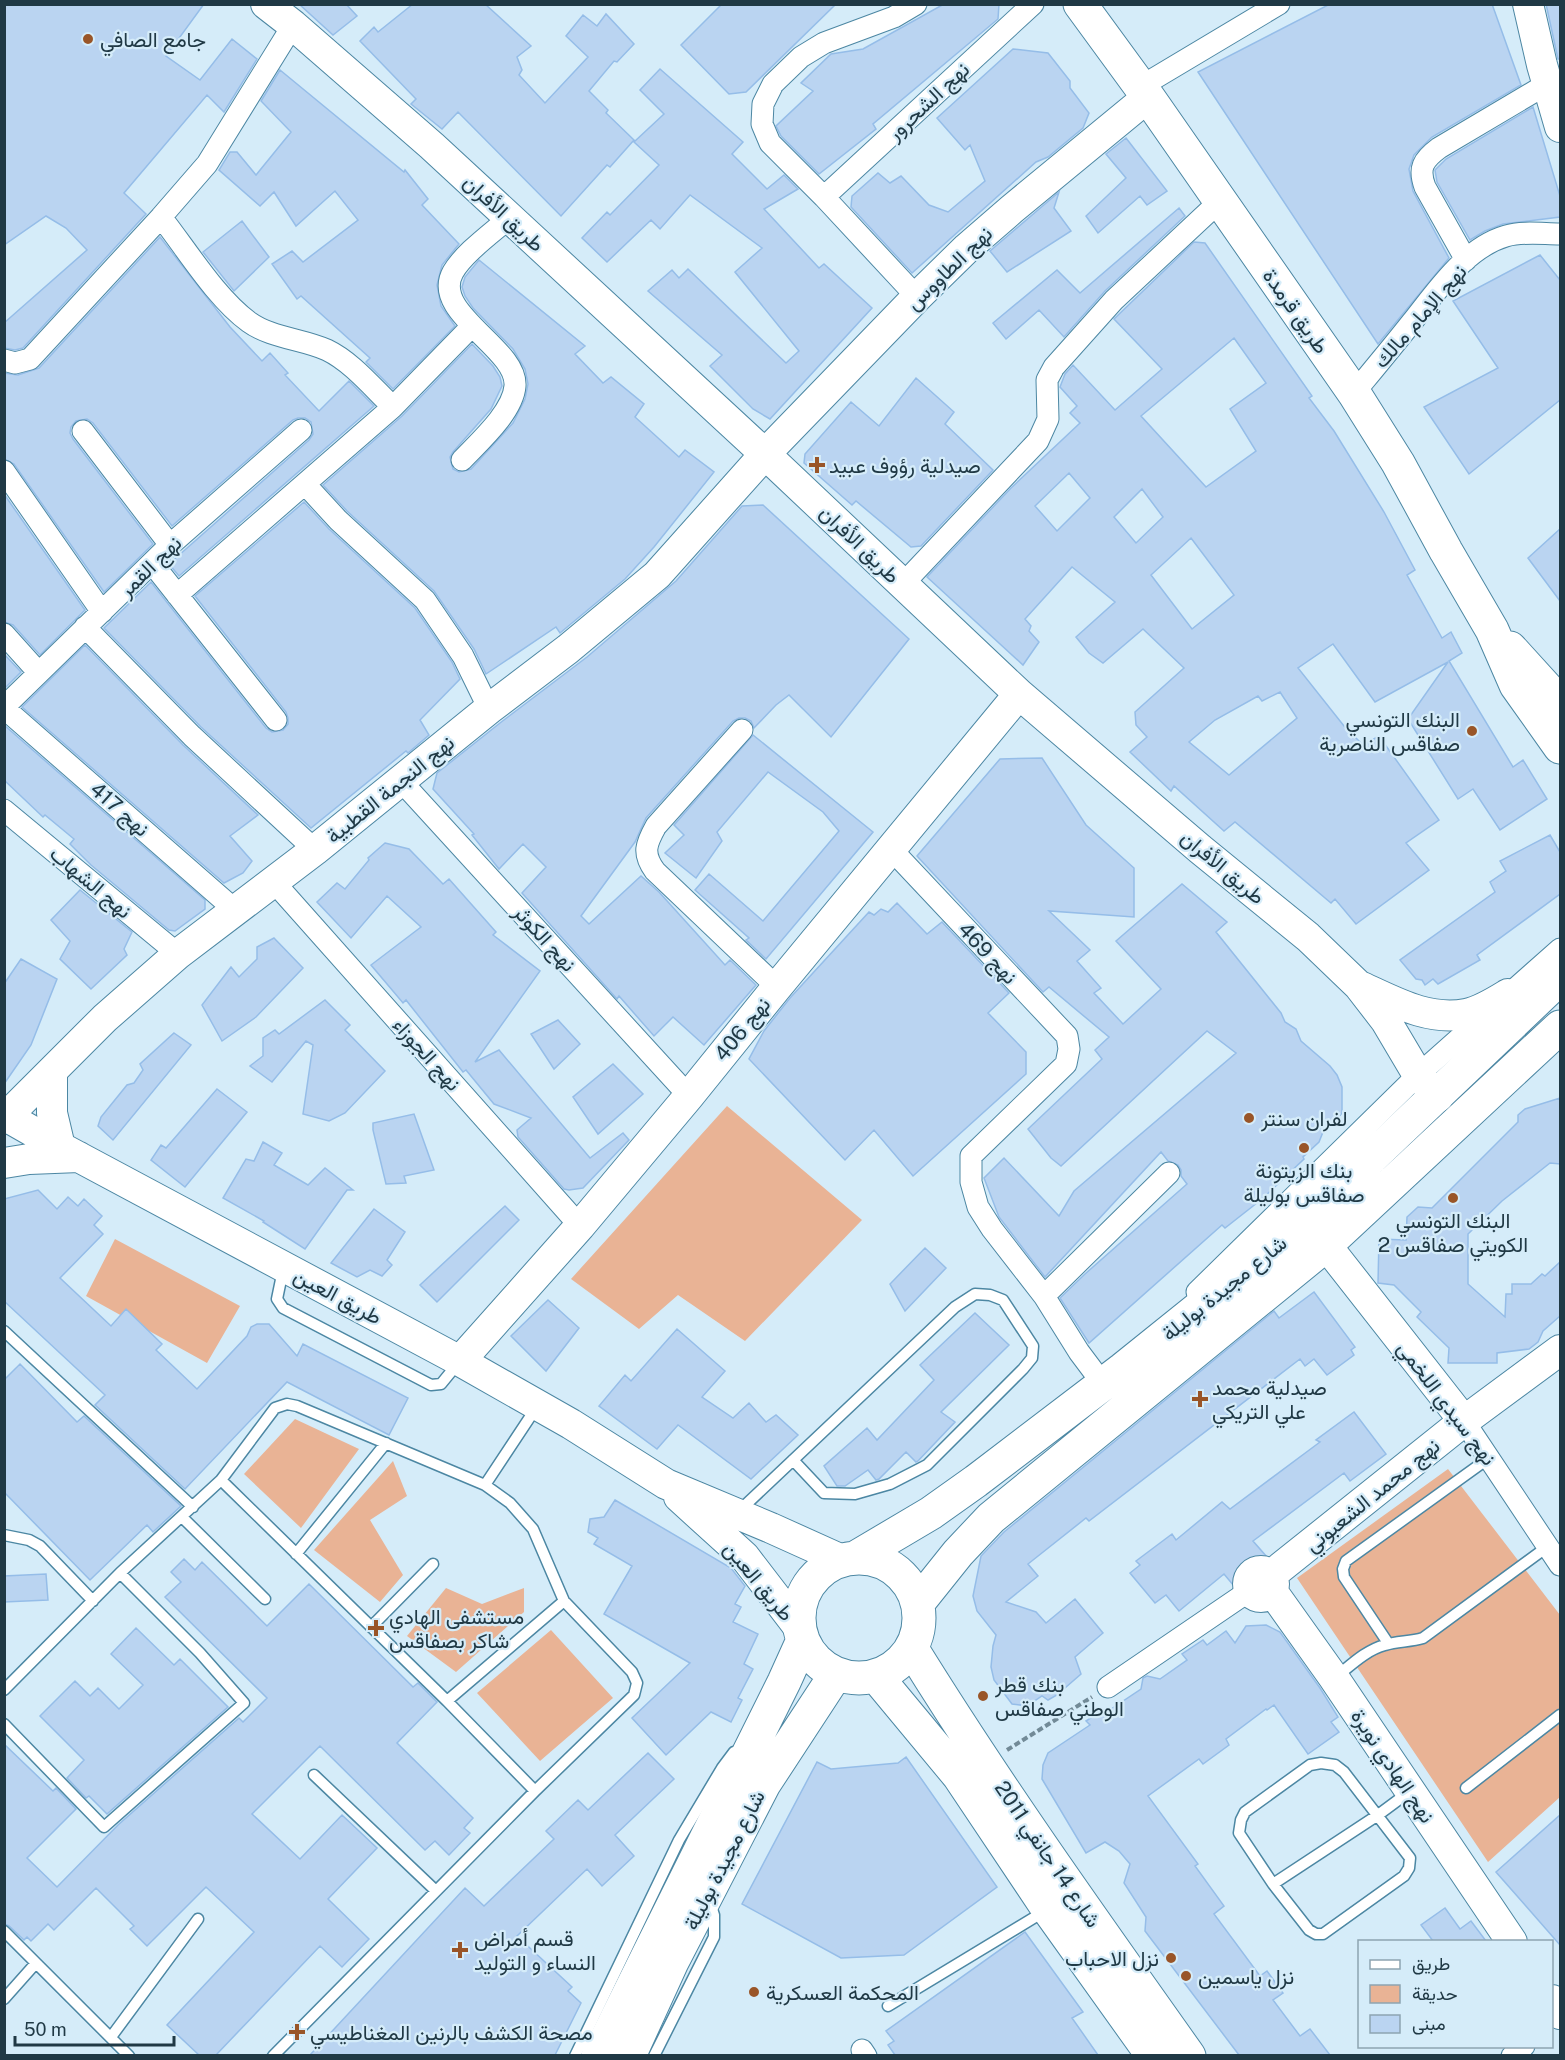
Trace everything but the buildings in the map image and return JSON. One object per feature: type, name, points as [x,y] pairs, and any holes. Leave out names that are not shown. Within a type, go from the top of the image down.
[{"type":"main road","name":"طريق قرمدة","points":[[1080,4],[1354,393],[1398,463],[1492,630],[1516,685],[1560,747]]},
{"type":"main road","name":"طريق قرمدة","points":[[1492,630],[1560,703]]},
{"type":"main road","name":"شارع مجيدة بوليلة","points":[[848,1559],[931,1513],[1113,1376],[1291,1234],[1428,1086],[1560,978]]},
{"type":"main road","name":"شارع مجيدة بوليلة","points":[[918,1603],[958,1553],[991,1518],[1326,1245],[1560,1027]]},
{"type":"main road","points":[[848,1559],[872,1559],[888,1565],[902,1575],[912,1588],[918,1603],[920,1619],[918,1634],[912,1649],[890,1670],[876,1676],[849,1678],[836,1674],[822,1666],[810,1654],[801,1634],[799,1614],[801,1600],[807,1587],[828,1566],[848,1559]]},
{"type":"main road","name":"شارع مجيدة بوليلة","points":[[598,2055],[771,1705],[801,1634]]},
{"type":"main road","name":"شارع 14 جانفي 2011","points":[[912,1649],[986,1763],[1189,2055]]},
{"type":"main road","name":"شارع مجيدة بوليلة","points":[[629,2055],[672,1962],[764,1784],[836,1674]]},
{"type":"main road","name":"شارع 14 جانفي 2011","points":[[876,1676],[959,1776],[1048,1909],[1153,2055]]},
{"type":"street","name":"طريق الأفران","points":[[266,4],[423,138],[765,454],[1019,694],[1308,938],[1359,986],[1386,1020],[1428,1086]]},
{"type":"street","points":[[916,4],[894,18],[824,43],[809,52],[773,84],[763,104],[762,124],[770,143],[917,297]]},
{"type":"street","name":"نهج الشحرور","points":[[824,197],[1033,4]]},
{"type":"street","points":[[1144,92],[1279,4]]},
{"type":"street","points":[[1528,4],[1550,70],[1560,127]]},
{"type":"street","points":[[4,360],[15,363],[30,359],[207,164],[293,25]]},
{"type":"street","points":[[1466,260],[1425,187],[1420,175],[1423,164],[1439,148],[1550,70]]},
{"type":"street","name":"نهج الطاووس","points":[[765,454],[967,248],[1144,92]]},
{"type":"street","points":[[902,585],[1038,441],[1048,420],[1047,380],[1054,367],[1114,300],[1220,201]]},
{"type":"street","points":[[161,217],[230,306],[244,318],[273,333],[329,351],[355,371],[393,407]]},
{"type":"street","points":[[462,460],[501,416],[510,402],[515,387],[513,373],[508,363],[472,326],[453,301],[450,288],[452,274],[458,264],[509,218]]},
{"type":"street","name":"نهج الإمام مالك","points":[[1354,393],[1443,284],[1466,260],[1489,244],[1506,236],[1524,233],[1560,234]]},
{"type":"street","points":[[177,595],[393,407],[472,326]]},
{"type":"street","name":"نهج القمر","points":[[4,708],[170,545],[301,430]]},
{"type":"street","points":[[83,431],[170,545]]},
{"type":"street","name":"نهج النجمة القطبية","points":[[5,1117],[105,1018],[178,954],[315,850],[489,709],[568,649],[657,575],[765,454]]},
{"type":"street","points":[[4,471],[102,612]]},
{"type":"street","points":[[305,484],[338,520],[425,600],[463,656],[489,709]]},
{"type":"street","points":[[152,563],[276,720]]},
{"type":"street","points":[[85,627],[192,736],[315,850]]},
{"type":"street","points":[[4,634],[39,673]]},
{"type":"street","name":"نهج 406","points":[[460,1361],[580,1226],[689,1096],[1019,694]]},
{"type":"street","name":"نهج 417","points":[[4,708],[235,910]]},
{"type":"street","points":[[742,730],[656,826],[646,850],[648,860],[655,871],[777,987]]},
{"type":"street","name":"نهج الكوثر","points":[[401,781],[689,1096]]},
{"type":"street","name":"نهج الشهاب","points":[[4,810],[178,954]]},
{"type":"street","name":"نهج 469","points":[[891,849],[1067,1036],[1069,1049],[1066,1064],[971,1156],[971,1182],[978,1207],[992,1229],[1044,1296]]},
{"type":"street","name":"نهج الجوزاء","points":[[274,882],[580,1226]]},
{"type":"street","points":[[1428,1086],[1508,994],[1560,948]]},
{"type":"street","points":[[1359,986],[1412,1010],[1439,1016],[1466,1014],[1485,1008],[1508,994]]},
{"type":"street","points":[[4,1163],[70,1152],[52,1113],[52,1071]]},
{"type":"street","name":"طريق العين","points":[[5,1117],[460,1361],[666,1484],[848,1559]]},
{"type":"street","points":[[1113,1376],[1079,1352],[1044,1296],[1169,1173]]},
{"type":"street","name":"نهج سيدي اللخمي","points":[[1326,1245],[1464,1421],[1560,1565]]},
{"type":"street","name":"نهج محمد الشعبوني","points":[[1108,1687],[1264,1586],[1464,1421],[1560,1350]]},
{"type":"street","name":"طريق العين","points":[[666,1484],[744,1557],[801,1634]]},
{"type":"street","name":"نهج الهادي نويرة","points":[[1264,1586],[1334,1678],[1511,1940]]},
{"type":"lane","points":[[736,1514],[793,1460],[955,1307],[975,1294],[990,1294],[1003,1300],[1033,1346],[1032,1358],[1023,1369],[927,1465],[890,1484],[855,1494],[824,1493],[793,1460]]},
{"type":"lane","points":[[4,1331],[193,1507]]},
{"type":"lane","points":[[4,1690],[120,1574],[221,1480],[275,1408],[287,1404],[297,1406],[485,1485],[510,1503],[533,1529],[564,1601],[632,1672],[637,1683],[634,1695],[535,1791],[273,2055]]},
{"type":"lane","points":[[485,1485],[537,1405]]},
{"type":"lane","points":[[296,1554],[386,1443]]},
{"type":"lane","points":[[1388,1643],[1344,1577],[1343,1569],[1346,1561],[1489,1458]]},
{"type":"lane","points":[[221,1480],[447,1701],[535,1791]]},
{"type":"lane","points":[[182,1516],[265,1599]]},
{"type":"lane","points":[[4,1535],[29,1540],[40,1546],[93,1601]]},
{"type":"lane","points":[[1334,1678],[1375,1648],[1388,1643],[1423,1638],[1547,1547]]},
{"type":"lane","points":[[371,1627],[433,1564]]},
{"type":"lane","points":[[4,1724],[104,1827],[244,1703],[200,1653],[120,1574]]},
{"type":"lane","points":[[447,1701],[564,1601]]},
{"type":"lane","name":"شارع مجيدة بوليلة","points":[[575,2055],[679,1840],[722,1768],[771,1705]]},
{"type":"lane","points":[[1466,1788],[1560,1715]]},
{"type":"lane","points":[[1321,1763],[1335,1765],[1344,1772],[1410,1858],[1409,1868],[1404,1876],[1323,1934],[1316,1934],[1309,1930],[1273,1884],[1239,1833],[1241,1820],[1245,1812],[1310,1765],[1321,1763]]},
{"type":"lane","points":[[314,1775],[436,1891]]},
{"type":"lane","points":[[1273,1884],[1411,1791]]},
{"type":"lane","points":[[654,2055],[714,1937],[714,1915],[707,1894]]},
{"type":"lane","points":[[888,2006],[1048,1909]]},
{"type":"lane","points":[[111,2037],[198,1918]]},
{"type":"lane","points":[[4,1931],[129,2055]]},
{"type":"lane","points":[[4,1999],[36,1963]]},
{"type":"path","points":[[986,1763],[1108,1687]]},
{"type":"green space","points":[[727,1106],[862,1220],[745,1341],[678,1295],[639,1329],[571,1279]]},
{"type":"green space","points":[[115,1239],[240,1306],[207,1363],[86,1296]]},
{"type":"green space","points":[[295,1419],[359,1449],[301,1528],[244,1474]]},
{"type":"green space","points":[[393,1461],[407,1496],[370,1520],[403,1575],[380,1602],[314,1550]]},
{"type":"green space","points":[[1448,1469],[1560,1615],[1560,1797],[1488,1862],[1297,1578]]},
{"type":"green space","points":[[446,1588],[482,1604],[524,1588],[524,1612],[456,1672],[407,1636]]},
{"type":"green space","points":[[551,1630],[613,1698],[540,1761],[477,1693]]},
{"type":"place","name":"جامع الصافي","points":[[88,39]]},
{"type":"place","name":"صيدلية رؤوف عبيد","points":[[817,465]]},
{"type":"place","name":"البنك التونسي صفاقس الناصرية","points":[[1472,731]]},
{"type":"place","name":"لفران سنتر","points":[[1249,1118]]},
{"type":"place","name":"بنك الزيتونة صفاقس بوليلة","points":[[1304,1148]]},
{"type":"place","name":"البنك التونسي الكويتي صفاقس 2","points":[[1453,1198]]},
{"type":"place","name":"صيدلية محمد علي التريكي","points":[[1200,1399]]},
{"type":"place","name":"مستشفى الهادي شاكر بصفاقس","points":[[376,1628]]},
{"type":"place","name":"بنك قطر الوطني صفاقس","points":[[983,1696]]},
{"type":"place","name":"قسم أمراض النساء و التوليد","points":[[460,1950]]},
{"type":"place","name":"نزل الاحباب","points":[[1171,1958]]},
{"type":"place","name":"نزل ياسمين","points":[[1186,1976]]},
{"type":"place","name":"المحكمة العسكرية","points":[[754,1992]]},
{"type":"place","name":"مصحة الكشف بالرنين المغناطيسي","points":[[297,2032]]}]
